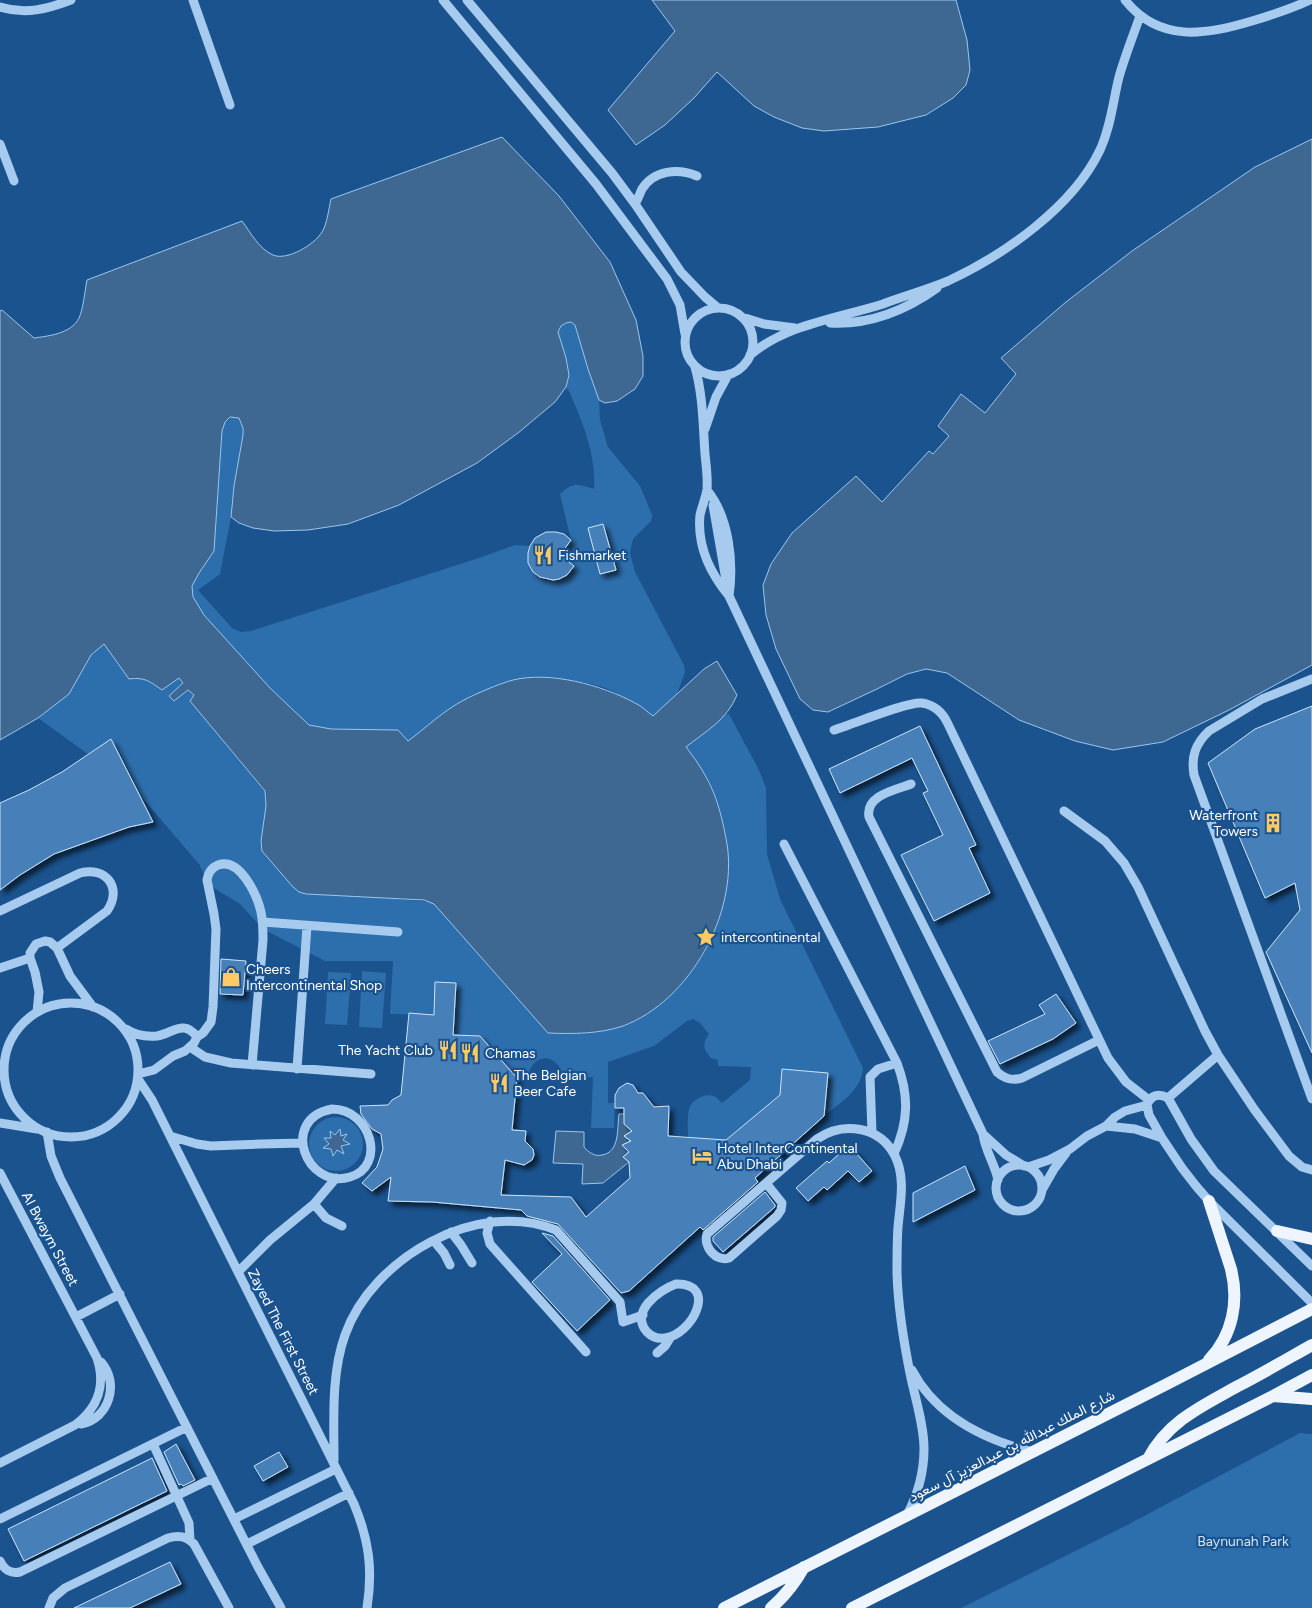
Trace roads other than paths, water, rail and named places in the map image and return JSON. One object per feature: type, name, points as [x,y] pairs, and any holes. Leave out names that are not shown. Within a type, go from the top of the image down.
[{"type":"main road","points":[[1205,1365],[1214,1355],[1227,1333],[1234,1311],[1235,1299],[1234,1279],[1230,1262],[1209,1200]]},
{"type":"main road","points":[[1277,1232],[1312,1239]]},
{"type":"main road","name":"شارع الملك عبدالله بن عبدالعزيز آل سعود","points":[[724,1608],[1312,1309]]},
{"type":"main road","points":[[1148,1459],[1155,1445],[1165,1433],[1190,1413],[1312,1346]]},
{"type":"main road","points":[[852,1608],[1274,1396],[1312,1374]]},
{"type":"main road","points":[[1274,1396],[1312,1399]]},
{"type":"main road","points":[[771,1608],[794,1584],[804,1567]]},
{"type":"street","points":[[0,7],[20,11],[33,11],[46,9],[71,0]]},
{"type":"street","points":[[193,0],[230,105]]},
{"type":"street","points":[[443,0],[596,184],[667,279],[680,305],[686,352],[695,367],[701,392],[709,492],[729,596]]},
{"type":"street","points":[[468,0],[612,173],[692,285],[718,308],[735,312],[748,324],[752,332],[753,341],[750,354],[743,366],[728,375],[711,375],[695,367]]},
{"type":"street","points":[[1125,0],[1140,16],[1166,29],[1194,33],[1225,29],[1257,20],[1310,0]]},
{"type":"street","points":[[750,354],[768,341],[798,328],[819,323],[849,323],[894,312],[979,264],[1027,232],[1056,207],[1083,178],[1092,164],[1106,133],[1119,78],[1140,16]]},
{"type":"street","points":[[0,144],[14,181]]},
{"type":"street","points":[[635,204],[643,188],[656,176],[672,171],[681,171],[697,176]]},
{"type":"street","points":[[685,334],[689,326],[701,313],[718,308]]},
{"type":"street","points":[[742,317],[764,324],[798,328]]},
{"type":"street","points":[[704,434],[716,397],[728,375]]},
{"type":"street","points":[[709,492],[701,508],[700,537],[704,553],[712,571],[729,596],[983,1134],[985,1145],[998,1180]]},
{"type":"street","points":[[1312,679],[1262,699],[1209,731],[1196,746],[1192,766],[1312,1099]]},
{"type":"street","points":[[834,730],[913,703],[928,704],[940,712],[952,733],[1108,1058],[1119,1074],[1148,1102],[1149,1115],[1182,1168],[1209,1200],[1312,1303]]},
{"type":"street","points":[[911,784],[875,799],[869,807],[869,817],[997,1072],[1007,1079],[1017,1079],[1099,1040]]},
{"type":"street","points":[[1064,811],[1105,841],[1124,863],[1218,1055],[1254,1110],[1289,1156],[1302,1167],[1312,1170]]},
{"type":"street","points":[[784,844],[897,1063],[904,1085],[906,1108],[903,1132],[894,1154]]},
{"type":"street","points":[[138,1077],[154,1070],[173,1056],[185,1051],[208,1028],[213,1015],[216,929],[207,880],[214,867],[226,864],[232,865],[242,873],[258,902],[263,922],[252,1066]]},
{"type":"street","points":[[0,911],[80,873],[94,871],[101,873],[107,878],[113,890],[111,905],[107,911],[57,948]]},
{"type":"street","points":[[263,922],[398,932]]},
{"type":"street","points":[[297,1069],[307,926]]},
{"type":"street","points":[[37,1012],[38,987],[30,958],[32,948],[40,942],[50,942],[57,948],[70,976],[94,1007]]},
{"type":"street","points":[[0,968],[30,958]]},
{"type":"street","points":[[0,1123],[44,1131],[54,1135],[69,1137],[97,1132],[110,1125],[129,1104],[138,1077],[136,1051],[131,1039],[111,1016],[94,1007],[74,1003],[50,1006],[37,1012],[26,1021],[10,1044],[4,1072],[6,1086],[11,1100],[24,1117],[44,1131],[55,1167],[246,1544],[281,1608]]},
{"type":"street","points":[[123,1028],[147,1036],[155,1036],[176,1029],[186,1028],[197,1037]]},
{"type":"street","points":[[190,1047],[213,1060],[252,1066],[371,1074]]},
{"type":"street","points":[[1168,1098],[1218,1055]]},
{"type":"street","points":[[0,1068],[6,1058]]},
{"type":"street","points":[[872,1133],[870,1077],[878,1069],[897,1063]]},
{"type":"street","name":"Zayed The First Street","points":[[138,1077],[152,1100],[349,1493],[360,1519],[369,1551],[370,1587],[367,1608]]},
{"type":"street","points":[[1070,1149],[1054,1168],[1036,1204],[1022,1211],[1007,1207],[1001,1202],[997,1196],[996,1188],[1002,1173],[1008,1168],[1050,1160],[1106,1126],[1124,1111],[1148,1102],[1158,1095],[1168,1098],[1191,1139],[1214,1171],[1312,1266]]},
{"type":"street","points":[[339,1109],[347,1111],[361,1121],[369,1136],[370,1153],[368,1161],[358,1173],[351,1177],[336,1178],[327,1176],[313,1167],[304,1152],[302,1143],[308,1122],[313,1117],[325,1110],[339,1109]]},
{"type":"street","points":[[1106,1126],[1135,1129],[1162,1138]]},
{"type":"street","points":[[766,1183],[782,1204],[782,1210],[729,1258],[717,1257],[706,1244],[707,1234],[766,1183],[826,1133],[854,1128],[872,1133],[888,1145],[898,1162],[902,1182],[898,1226],[900,1314],[923,1433],[924,1452],[919,1485],[907,1515]]},
{"type":"street","points":[[983,1134],[1006,1155],[1026,1166],[1038,1176],[1042,1190]]},
{"type":"street","points":[[170,1136],[211,1146],[302,1143]]},
{"type":"street","name":"Al Bwaym Street","points":[[0,1173],[97,1358],[102,1376],[99,1395],[90,1412],[75,1425],[0,1463]]},
{"type":"street","points":[[238,1272],[270,1240],[314,1204],[336,1178]]},
{"type":"street","points":[[314,1204],[326,1218],[342,1226]]},
{"type":"street","points":[[490,1221],[486,1233],[490,1244],[586,1352]]},
{"type":"street","points":[[234,1519],[335,1466],[334,1412],[338,1371],[341,1351],[350,1322],[377,1283],[405,1260],[451,1232],[463,1227],[490,1221],[517,1221],[541,1224],[556,1230],[620,1302],[623,1322],[643,1315]]},
{"type":"street","points":[[451,1232],[472,1263]]},
{"type":"street","points":[[434,1241],[444,1253],[450,1265]]},
{"type":"street","points":[[657,1353],[670,1338],[686,1326],[697,1312],[699,1300],[693,1289],[682,1284],[669,1286],[662,1290],[651,1300],[643,1315],[642,1321],[647,1332],[657,1338],[670,1338]]},
{"type":"street","points":[[76,1317],[120,1294]]},
{"type":"street","points":[[908,1362],[925,1389],[947,1412],[986,1436],[1033,1452]]},
{"type":"street","points":[[0,1519],[187,1427]]},
{"type":"street","points":[[153,1444],[189,1523],[190,1540]]},
{"type":"street","points":[[0,1561],[4,1568],[4,1574],[20,1572],[213,1478]]},
{"type":"street","points":[[246,1544],[349,1493]]},
{"type":"street","points":[[49,1608],[53,1598],[64,1588],[168,1538],[179,1536],[190,1540],[194,1544],[229,1608]]},
{"type":"place","name":"Fishmarket","points":[[543,555]]},
{"type":"place","name":"Waterfront Towers","points":[[1273,823]]},
{"type":"place","name":"intercontinental","points":[[706,937]]},
{"type":"place","name":"Cheers Intercontinental Shop","points":[[231,977]]},
{"type":"place","name":"The Yacht Club","points":[[448,1050]]},
{"type":"place","name":"Chamas","points":[[470,1053]]},
{"type":"place","name":"The Belgian Beer Cafe","points":[[499,1083]]},
{"type":"place","name":"Hotel InterContinental Abu Dhabi","points":[[702,1156]]},
{"type":"park label","name":"Baynunah Park","points":[[1243,1541]]}]
